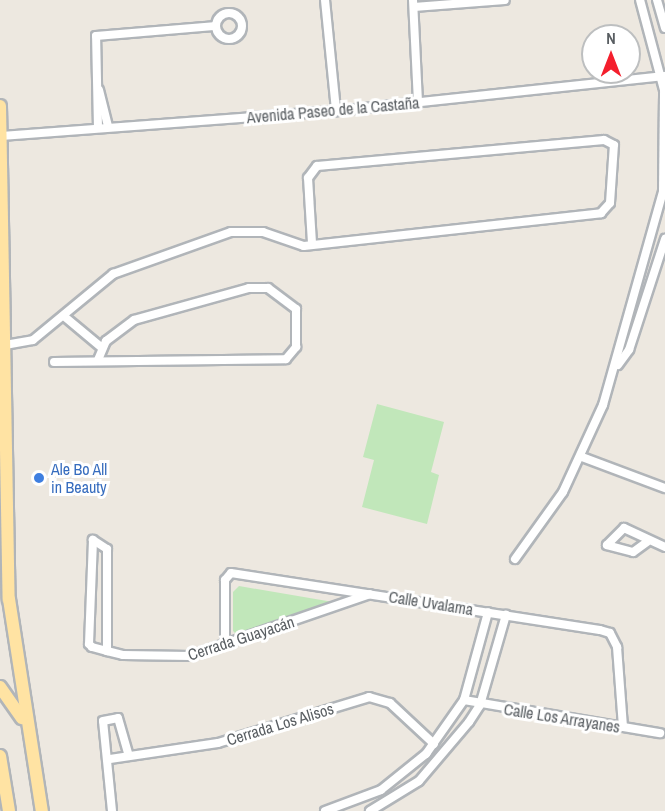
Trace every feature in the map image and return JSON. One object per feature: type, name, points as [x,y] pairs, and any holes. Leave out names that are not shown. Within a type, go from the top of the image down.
[{"type":"main road","points":[[0,106],[5,345],[3,384],[9,599],[42,811]]},
{"type":"main road","points":[[0,687],[29,733]]},
{"type":"main road","points":[[0,756],[9,811]]},
{"type":"street","points":[[325,0],[336,111]]},
{"type":"street","points":[[418,103],[414,4],[505,0]]},
{"type":"street","points":[[515,559],[542,527],[582,457],[618,366],[650,242],[665,168],[663,77],[640,0]]},
{"type":"street","points":[[657,0],[665,28]]},
{"type":"street","points":[[98,128],[99,90],[96,36],[214,26]]},
{"type":"street","name":"Avenida Paseo de la Castaña","points":[[0,137],[336,111],[663,77]]},
{"type":"street","points":[[99,90],[108,127]]},
{"type":"street","points":[[5,345],[33,340],[68,315],[113,274],[231,231],[250,230],[294,245],[312,244],[601,213],[610,203],[614,145],[604,140],[316,166],[308,178],[312,244]]},
{"type":"street","points":[[618,366],[629,350],[664,244],[650,242]]},
{"type":"street","points":[[54,362],[286,359],[296,347],[296,309],[268,288],[249,288],[134,320],[101,347],[98,360]]},
{"type":"street","points":[[68,315],[101,347]]},
{"type":"street","points":[[582,457],[665,488]]},
{"type":"street","points":[[647,542],[633,552],[607,545],[621,528],[647,542],[665,547]]},
{"type":"street","points":[[93,540],[107,549],[107,651],[88,642],[93,540]]},
{"type":"street","name":"Calle Uvalama","points":[[225,645],[225,580],[231,573],[610,633],[617,647],[623,727]]},
{"type":"street","name":"Cerrada Guayacán","points":[[107,651],[171,660],[225,645],[372,594]]},
{"type":"street","points":[[325,811],[397,780],[434,744],[464,700],[488,612]]},
{"type":"street","points":[[370,811],[434,767],[480,705],[506,615]]},
{"type":"street","name":"Cerrada Los Alisos","points":[[110,759],[128,754],[218,743],[369,697],[390,703],[434,744]]},
{"type":"street","name":"Calle Los Arrayanes","points":[[464,700],[480,705],[660,733]]},
{"type":"street","points":[[111,811],[110,759],[101,723],[106,719],[120,721],[128,754]]},
{"type":"green space","points":[[377,404],[444,422],[431,472],[439,475],[427,524],[362,507],[374,460],[363,457]]},
{"type":"green space","points":[[239,586],[333,602],[239,637],[233,631],[233,592]]},
{"type":"place","name":"Ale Bo All in Beauty","points":[[39,478]]}]
